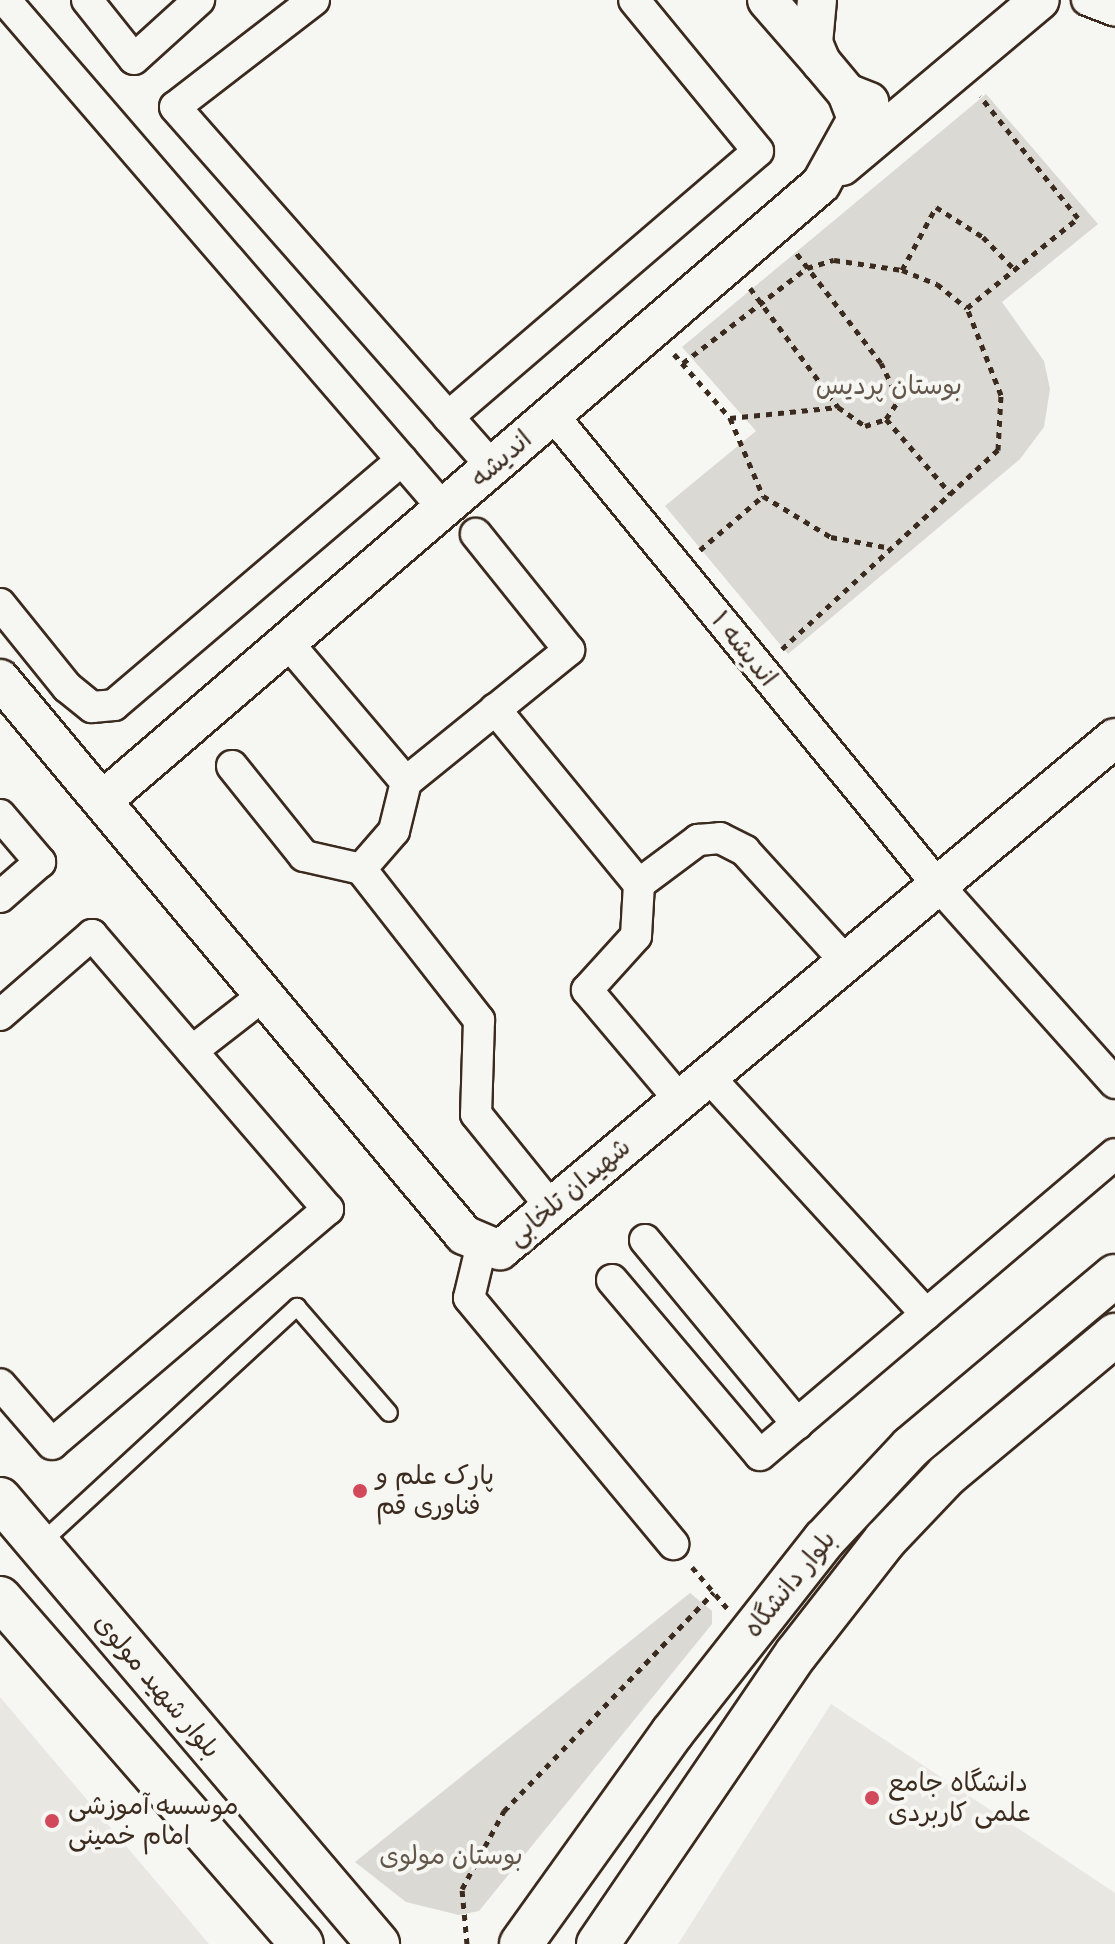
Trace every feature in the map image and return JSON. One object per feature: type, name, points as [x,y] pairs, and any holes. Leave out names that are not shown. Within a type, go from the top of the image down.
[{"type":"main road","name":"بلوار دانشگاه","points":[[513,1941],[749,1635],[911,1447],[1115,1276]]},
{"type":"main road","name":"بلوار دانشگاه","points":[[597,1942],[796,1654],[885,1540],[947,1475],[1115,1335]]},
{"type":"main road","name":"بلوار شهید مولوی","points":[[0,1499],[378,1944]]},
{"type":"main road","points":[[0,1598],[302,1944]]},
{"type":"street","points":[[5,0],[443,508]]},
{"type":"street","points":[[87,0],[134,59],[199,0]]},
{"type":"street","points":[[314,0],[175,107],[492,467]]},
{"type":"street","points":[[448,417],[758,151],[634,0]]},
{"type":"street","points":[[767,0],[847,93],[882,105],[919,100]]},
{"type":"street","points":[[817,0],[813,32],[821,62]]},
{"type":"street","points":[[1087,0],[1115,11]]},
{"type":"street","points":[[1105,0],[1115,11]]},
{"type":"street","points":[[821,184],[919,100],[1043,2]]},
{"type":"street","name":"انديشه","points":[[102,801],[821,184],[857,119],[847,93]]},
{"type":"street","name":"اندیشه ۱","points":[[552,414],[937,884],[1115,1083]]},
{"type":"street","points":[[0,604],[67,687],[92,707],[114,705],[402,460]]},
{"type":"street","points":[[361,869],[394,831],[406,782],[569,650],[476,534]]},
{"type":"street","points":[[288,643],[406,782]]},
{"type":"street","name":"شهیدان تلخابی","points":[[0,679],[481,1248],[500,1250],[1115,738]]},
{"type":"street","points":[[495,709],[639,884],[636,936],[587,990],[694,1088],[926,1314]]},
{"type":"street","points":[[232,766],[304,856],[361,869],[479,1020],[476,1114],[551,1207]]},
{"type":"street","points":[[0,815],[40,862],[0,897]]},
{"type":"street","points":[[639,884],[698,840],[720,838],[745,851],[845,961]]},
{"type":"street","points":[[0,1015],[92,935],[328,1209],[52,1444],[0,1384]]},
{"type":"street","points":[[192,1051],[264,995]]},
{"type":"street","points":[[612,1280],[760,1455],[1115,1154]]},
{"type":"street","points":[[645,1240],[797,1424]]},
{"type":"street","points":[[481,1248],[469,1298],[673,1544]]},
{"type":"lane","points":[[39,1545],[297,1307],[389,1413]]},
{"type":"path","points":[[958,69],[1078,218],[967,308]]},
{"type":"path","points":[[902,270],[936,207],[983,237],[1015,270]]},
{"type":"path","points":[[729,263],[762,302],[838,407],[865,426],[886,419],[899,400],[881,363],[775,223]]},
{"type":"path","points":[[683,363],[807,268],[834,260],[902,270],[937,284],[967,308],[1001,395],[998,450],[761,669]]},
{"type":"path","points":[[650,330],[730,418],[763,496],[831,537],[892,548]]},
{"type":"path","points":[[730,418],[838,407]]},
{"type":"path","points":[[886,419],[951,494]]},
{"type":"path","points":[[678,569],[763,496]]},
{"type":"path","points":[[673,1544],[749,1635]]},
{"type":"path","points":[[467,1944],[462,1889],[496,1822],[714,1592]]},
{"type":"shaded area","name":"موسسه آموزشی امام خمینی","points":[[0,1697],[209,1944],[0,1944]]},
{"type":"shaded area","name":"دانشگاه جامع علمی کاربردی","points":[[831,1704],[1115,1893],[1115,1944],[678,1944]]},
{"type":"green space","name":"بوستان پردیس","points":[[986,94],[1098,224],[1002,302],[1044,361],[1050,389],[1044,427],[1020,459],[788,654],[665,506],[756,431],[682,347]]},
{"type":"green space","name":"بوستان مولوی","points":[[690,1593],[712,1611],[712,1624],[479,1911],[459,1915],[406,1902],[355,1862]]},
{"type":"place","name":"پارک علم و فناوری قم","points":[[360,1491]]},
{"type":"place","name":"دانشگاه جامع علمی کاربردی","points":[[872,1798]]},
{"type":"place","name":"موسسه آموزشی امام خمینی","points":[[52,1821]]}]
